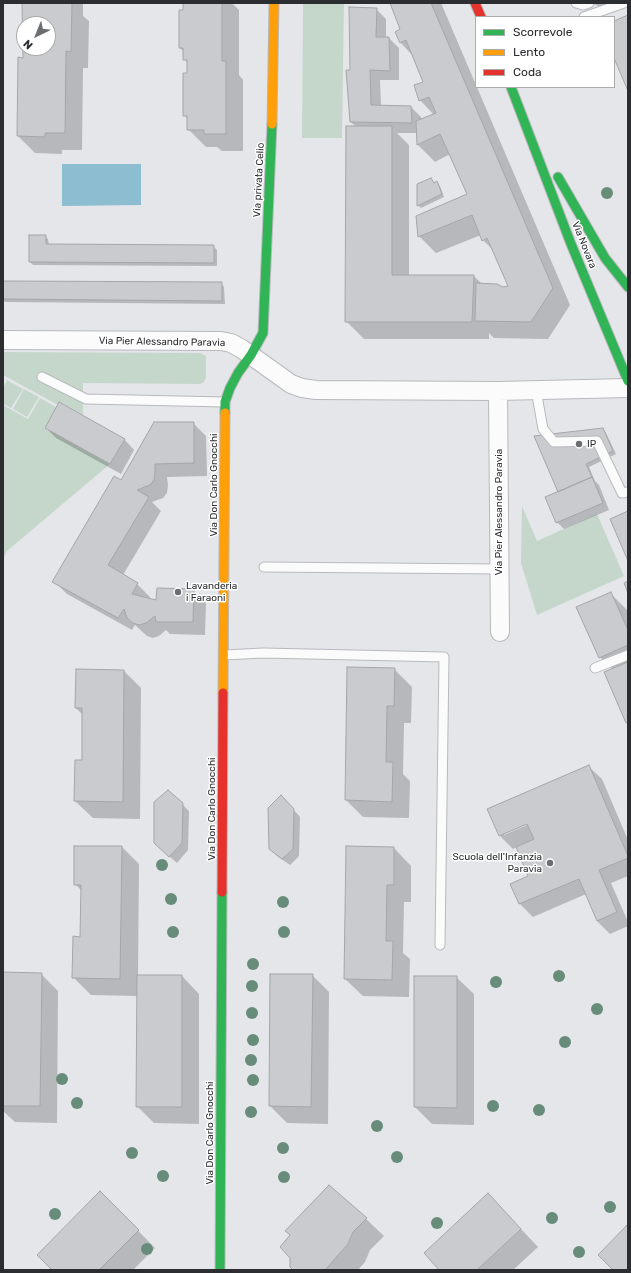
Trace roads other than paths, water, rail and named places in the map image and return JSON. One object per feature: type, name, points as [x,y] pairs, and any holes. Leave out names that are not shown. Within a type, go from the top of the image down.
[{"type":"street","name":"Via privata Celio","points":[[251,355],[263,333],[272,134],[274,3]]},
{"type":"street","points":[[476,3],[481,16]]},
{"type":"street","name":"Via Novara","points":[[511,88],[571,244],[628,381]]},
{"type":"street","name":"Via Novara","points":[[523,115],[593,239],[605,258],[628,287]]},
{"type":"street","name":"Via Pier Alessandro Paravia","points":[[3,340],[221,341],[231,343],[251,355],[291,384],[309,389],[498,391],[628,388]]},
{"type":"street","name":"Via Don Carlo Gnocchi","points":[[220,1270],[225,402],[238,373],[251,355]]},
{"type":"street","name":"Via Pier Alessandro Paravia","points":[[498,391],[500,632]]},
{"type":"lane","points":[[576,3],[583,6],[589,3]]},
{"type":"lane","points":[[587,16],[624,3]]},
{"type":"lane","points":[[42,376],[86,399],[225,402]]},
{"type":"lane","points":[[536,390],[543,429],[554,442],[597,441],[622,494],[628,492]]},
{"type":"lane","points":[[264,567],[499,569]]},
{"type":"lane","points":[[224,655],[263,653],[444,657],[440,945]]},
{"type":"lane","points":[[595,668],[628,654]]},
{"type":"water","points":[[62,164],[141,164],[141,205],[62,206]]},
{"type":"place","name":"IP","points":[[579,444]]},
{"type":"place","name":"Lavanderia i Faraoni","points":[[178,592]]},
{"type":"place","name":"Scuola dell'Infanzia Paravia","points":[[550,863]]}]
